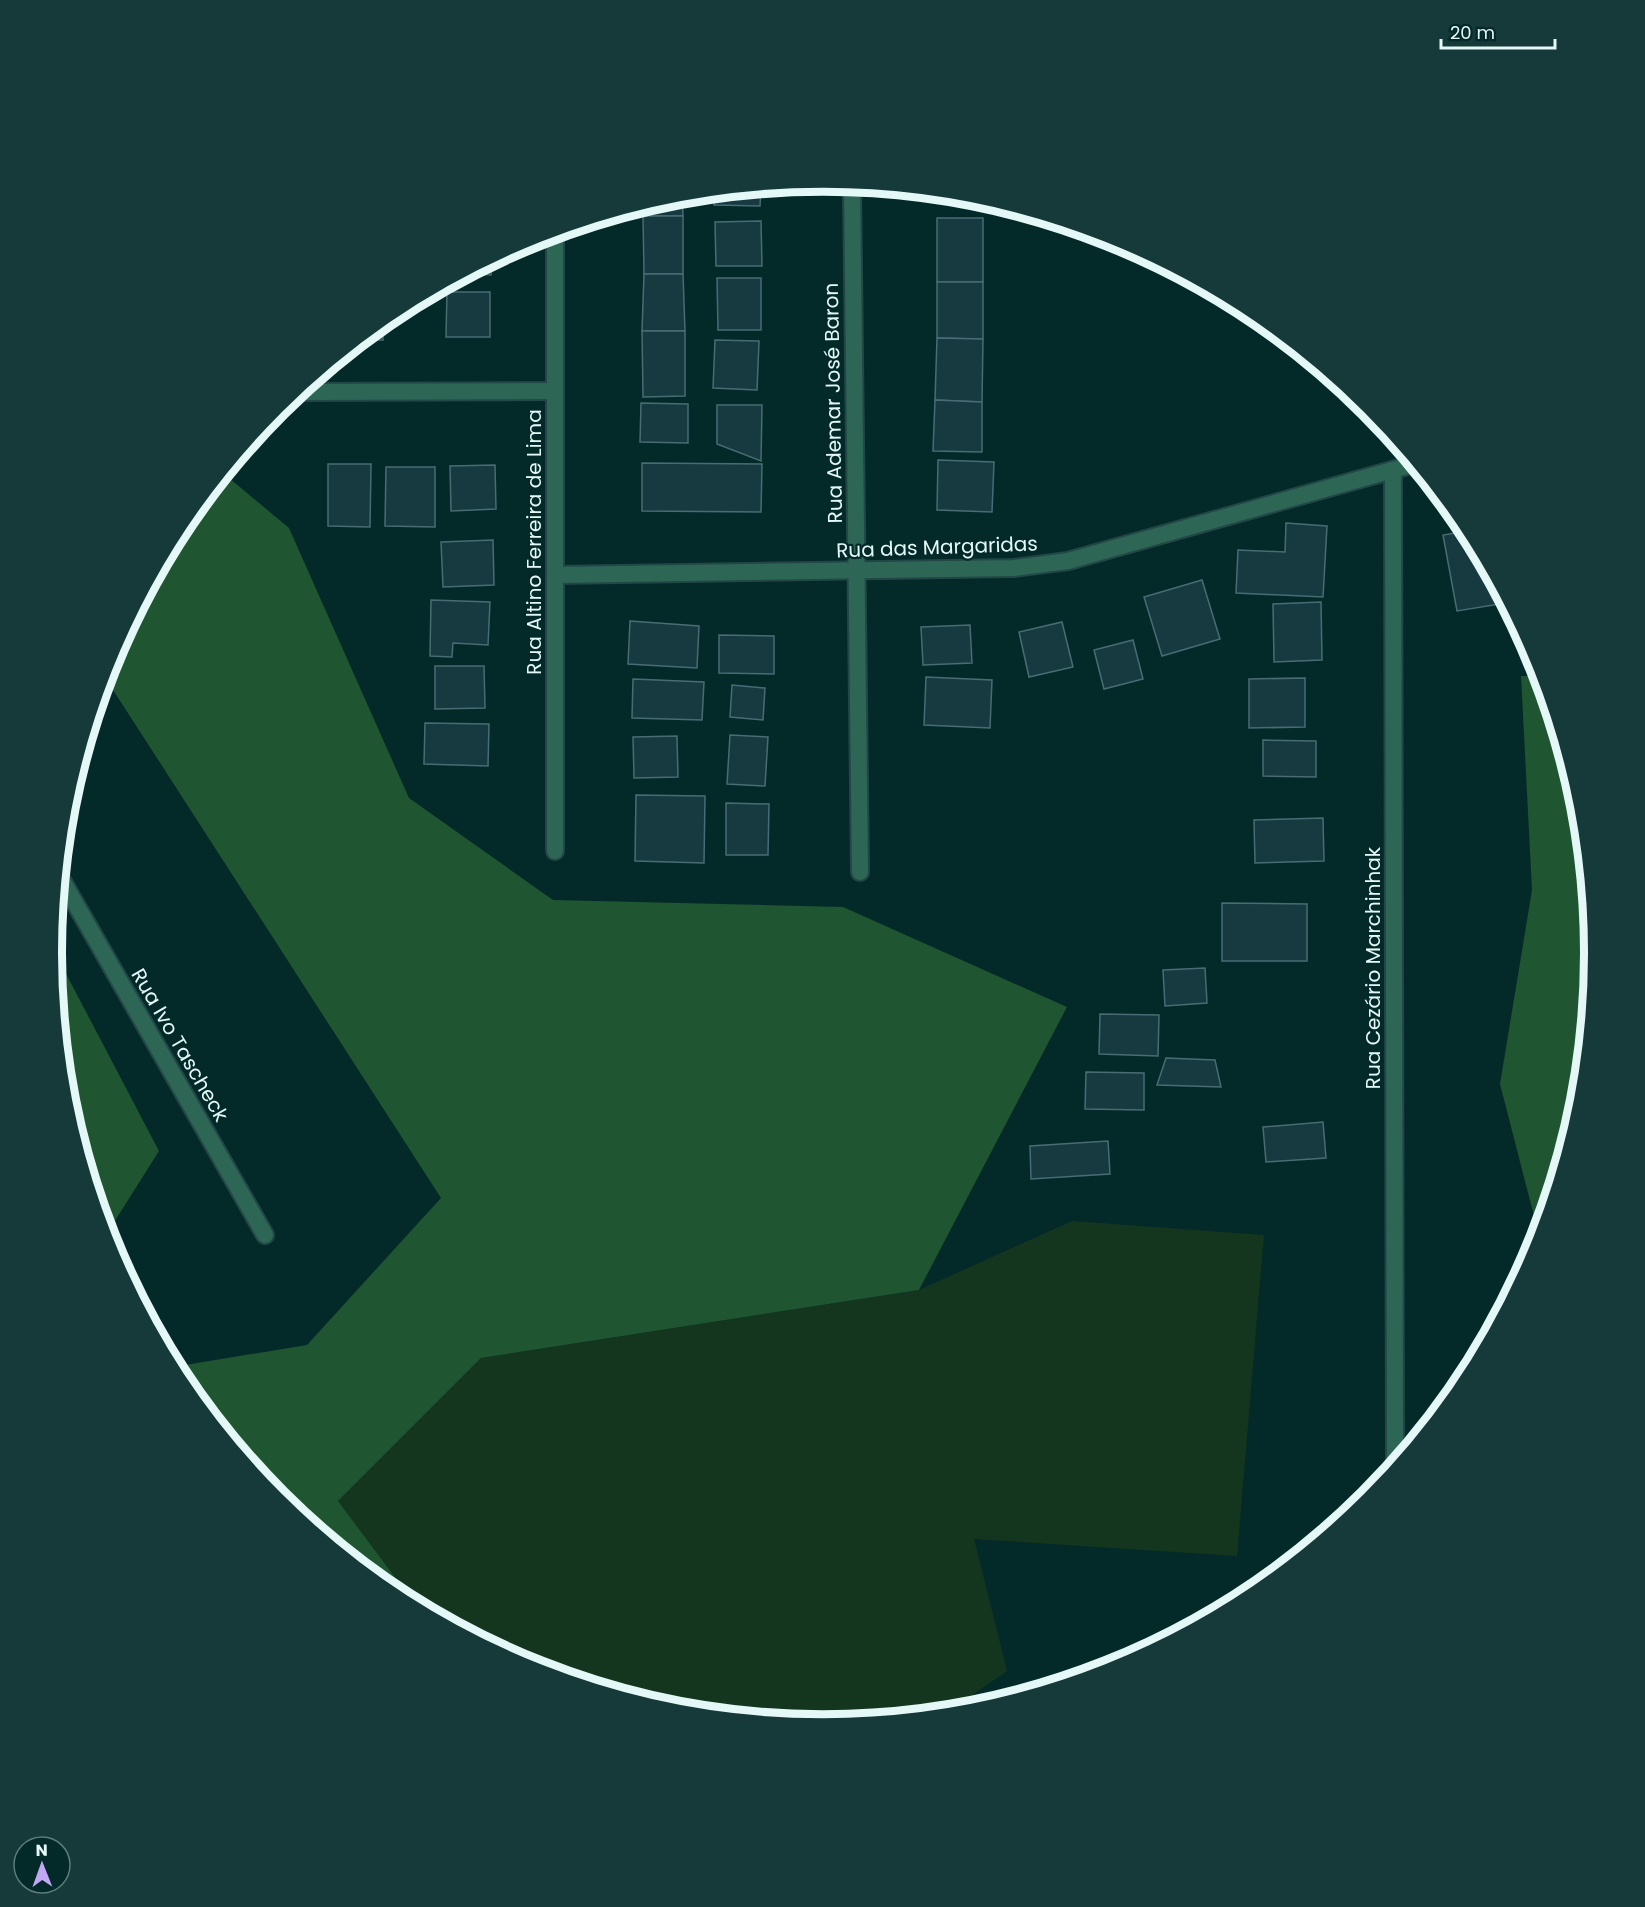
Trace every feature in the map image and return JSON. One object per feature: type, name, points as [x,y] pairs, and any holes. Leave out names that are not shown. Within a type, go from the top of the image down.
[{"type":"street","name":"Rua Ademar José Baron","points":[[852,193],[860,872]]},
{"type":"street","name":"Rua Altino Ferreira de Lima","points":[[555,241],[555,851]]},
{"type":"street","points":[[309,392],[555,391]]},
{"type":"street","name":"Rua das Margaridas","points":[[555,575],[1014,568],[1068,561],[1407,466]]},
{"type":"street","name":"Rua Cezário Marchinhak","points":[[1393,470],[1395,1455]]},
{"type":"street","name":"Rua Ivo Tascheck","points":[[65,885],[265,1235]]},
{"type":"green space","points":[[229,478],[289,528],[409,798],[553,900],[843,907],[1067,1007],[919,1290],[481,1358],[338,1501],[403,1588],[359,1557],[284,1492],[219,1417],[183,1365],[307,1345],[441,1198],[110,686],[119,662],[163,573]]},
{"type":"green space","points":[[1521,676],[1531,676],[1558,757],[1569,805],[1577,854],[1584,954],[1577,1053],[1569,1102],[1558,1150],[1535,1220],[1500,1084],[1532,890]]},
{"type":"green space","points":[[62,967],[159,1151],[112,1226],[87,1150],[76,1102],[68,1053]]},
{"type":"green space","points":[[1072,1221],[1264,1235],[1237,1556],[974,1539],[1007,1671],[963,1701],[872,1713],[773,1713],[674,1700],[626,1689],[531,1657],[486,1636],[442,1613],[403,1588],[338,1501],[481,1358],[919,1290]]},
{"type":"building","points":[[761,195],[760,206],[714,205],[714,200]]},
{"type":"building","points":[[682,206],[683,216],[643,216],[643,214]]},
{"type":"building","points":[[643,216],[683,216],[683,274],[644,274]]},
{"type":"building","points":[[937,218],[983,218],[983,282],[937,282]]},
{"type":"building","points":[[761,221],[762,266],[716,266],[715,222]]},
{"type":"building","points":[[491,268],[491,275],[480,274]]},
{"type":"building","points":[[644,274],[683,274],[685,331],[642,331]]},
{"type":"building","points":[[717,278],[761,278],[761,330],[718,330]]},
{"type":"building","points":[[937,282],[983,282],[983,339],[937,338]]},
{"type":"building","points":[[447,292],[490,292],[490,337],[446,337]]},
{"type":"building","points":[[642,331],[685,331],[685,396],[643,397]]},
{"type":"building","points":[[383,333],[383,340],[373,340]]},
{"type":"building","points":[[937,338],[983,339],[982,402],[935,400]]},
{"type":"building","points":[[715,340],[759,341],[757,390],[713,388]]},
{"type":"building","points":[[935,400],[982,402],[982,452],[933,451]]},
{"type":"building","points":[[641,403],[688,404],[688,443],[640,442]]},
{"type":"building","points":[[717,405],[762,405],[761,461],[717,444]]},
{"type":"building","points":[[938,460],[994,462],[992,512],[937,510]]},
{"type":"building","points":[[642,463],[762,464],[761,512],[642,511]]},
{"type":"building","points":[[328,464],[371,464],[370,527],[328,526]]},
{"type":"building","points":[[495,465],[496,509],[451,511],[450,466]]},
{"type":"building","points":[[386,467],[435,467],[435,527],[385,526]]},
{"type":"building","points":[[1286,523],[1327,526],[1323,597],[1236,593],[1238,550],[1285,552]]},
{"type":"building","points":[[1456,533],[1482,573],[1498,604],[1457,611],[1443,535]]},
{"type":"building","points":[[493,540],[494,585],[443,587],[441,542]]},
{"type":"building","points":[[1202,580],[1220,639],[1162,656],[1144,597]]},
{"type":"building","points":[[431,600],[490,602],[488,645],[453,643],[452,657],[430,656]]},
{"type":"building","points":[[1321,602],[1322,660],[1274,662],[1273,604]]},
{"type":"building","points":[[630,621],[699,626],[697,668],[628,664]]},
{"type":"building","points":[[1062,622],[1073,667],[1029,677],[1019,632]]},
{"type":"building","points":[[970,625],[972,663],[923,665],[921,627]]},
{"type":"building","points":[[719,635],[774,636],[774,674],[719,673]]},
{"type":"building","points":[[1133,640],[1143,679],[1104,689],[1094,650]]},
{"type":"building","points":[[435,666],[484,666],[485,708],[435,709]]},
{"type":"building","points":[[926,677],[992,680],[990,728],[924,725]]},
{"type":"building","points":[[1305,678],[1305,727],[1249,728],[1249,679]]},
{"type":"building","points":[[633,679],[704,682],[702,720],[632,718]]},
{"type":"building","points":[[732,685],[765,688],[763,720],[730,717]]},
{"type":"building","points":[[425,723],[489,724],[488,766],[424,764]]},
{"type":"building","points":[[730,735],[768,737],[765,786],[727,784]]},
{"type":"building","points":[[677,736],[678,777],[634,778],[633,737]]},
{"type":"building","points":[[1263,740],[1316,741],[1316,777],[1263,776]]},
{"type":"building","points":[[636,795],[705,796],[704,863],[635,861]]},
{"type":"building","points":[[726,803],[769,804],[768,855],[726,855]]},
{"type":"building","points":[[1323,818],[1324,861],[1255,863],[1254,820]]},
{"type":"building","points":[[1222,903],[1307,904],[1307,961],[1222,961]]},
{"type":"building","points":[[1205,968],[1207,1003],[1165,1006],[1163,970]]},
{"type":"building","points":[[1100,1014],[1159,1015],[1158,1056],[1099,1054]]},
{"type":"building","points":[[1166,1058],[1215,1060],[1221,1087],[1157,1085]]},
{"type":"building","points":[[1086,1072],[1144,1073],[1144,1110],[1085,1109]]},
{"type":"building","points":[[1323,1122],[1326,1158],[1266,1162],[1263,1127]]},
{"type":"building","points":[[1108,1141],[1110,1174],[1031,1179],[1030,1146]]}]
